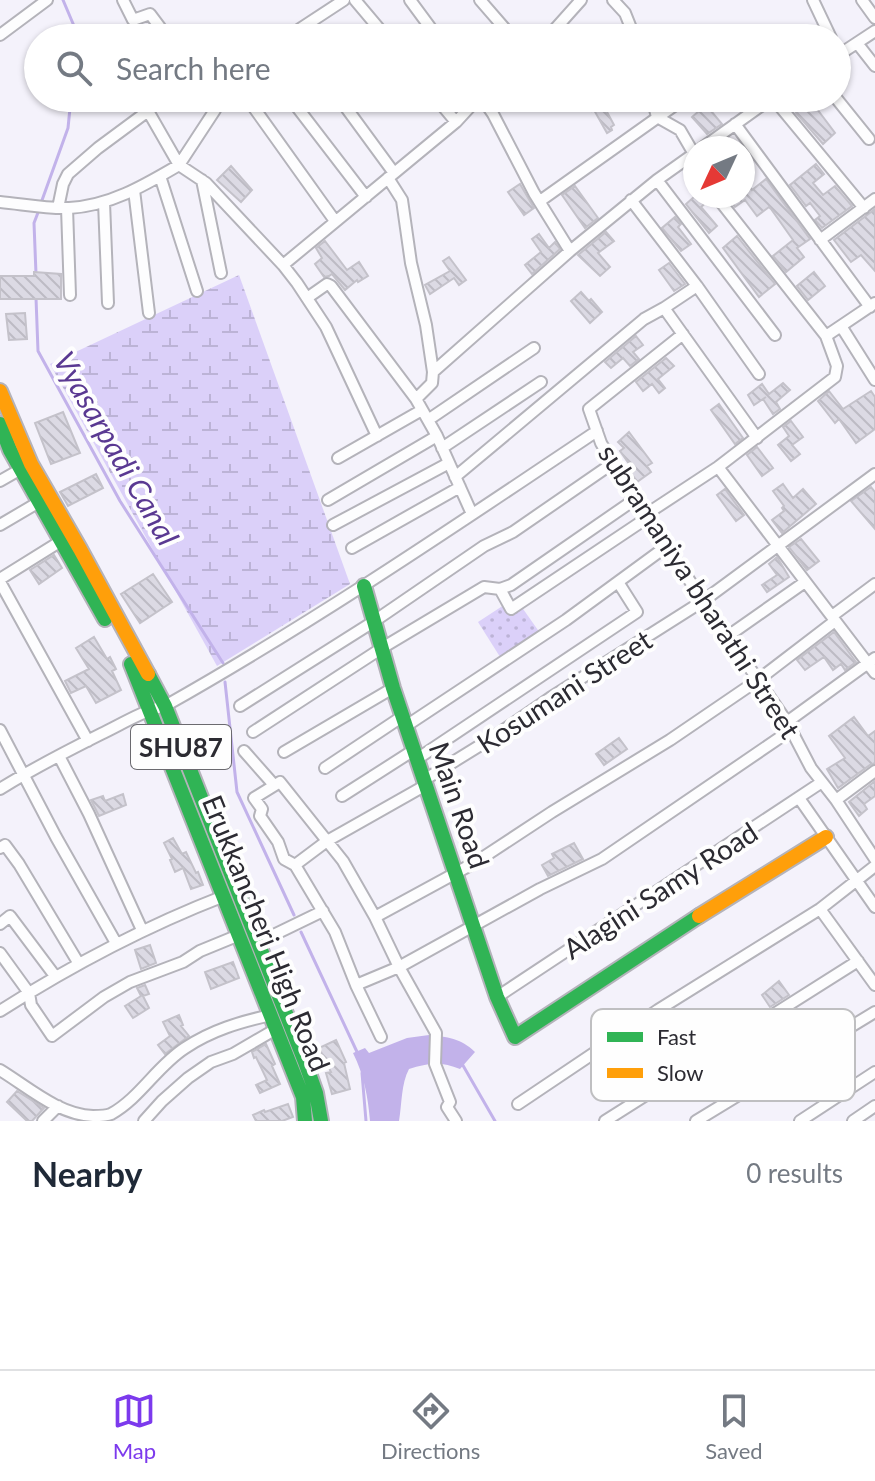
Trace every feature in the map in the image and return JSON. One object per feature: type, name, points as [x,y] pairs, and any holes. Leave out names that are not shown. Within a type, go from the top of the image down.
[{"type":"main road","name":"SHU87","points":[[0,391],[31,464],[80,549],[158,708],[247,942],[312,1083],[321,1121]]},
{"type":"main road","name":"Erukkancheri High Road","points":[[0,424],[5,453],[21,469],[158,708],[224,896],[247,942],[303,1097],[305,1121]]},
{"type":"main road","name":"Main Road","points":[[364,586],[404,721],[497,997],[515,1037],[826,837]]},
{"type":"street","points":[[0,35],[47,0]]},
{"type":"street","points":[[123,0],[133,20],[150,14],[158,24]]},
{"type":"street","points":[[310,24],[344,0]]},
{"type":"street","points":[[355,0],[375,24]]},
{"type":"street","points":[[410,0],[428,24]]},
{"type":"street","points":[[480,0],[501,24]]},
{"type":"street","points":[[560,24],[581,0]]},
{"type":"street","points":[[613,0],[625,13],[629,24]]},
{"type":"street","points":[[813,0],[824,24]]},
{"type":"street","points":[[862,0],[875,18]]},
{"type":"street","points":[[851,47],[875,31]]},
{"type":"street","points":[[857,43],[875,66]]},
{"type":"street","points":[[70,295],[63,184],[68,174],[98,148],[147,112]]},
{"type":"street","points":[[149,112],[179,165],[202,180],[283,265],[307,298],[326,327],[377,436]]},
{"type":"street","points":[[0,202],[63,208],[104,202],[134,190],[179,165],[214,112]]},
{"type":"street","points":[[257,112],[335,221]]},
{"type":"street","points":[[301,112],[366,197]]},
{"type":"street","points":[[348,112],[391,175],[402,200],[433,372],[432,383],[416,399]]},
{"type":"street","points":[[448,112],[456,122]]},
{"type":"street","points":[[283,265],[466,112]]},
{"type":"street","points":[[491,112],[570,251]]},
{"type":"street","points":[[656,112],[657,117],[680,130],[683,136]]},
{"type":"street","points":[[540,201],[664,112]]},
{"type":"street","points":[[718,136],[752,112]]},
{"type":"street","points":[[784,112],[864,208]]},
{"type":"street","points":[[847,112],[869,139]]},
{"type":"street","points":[[735,124],[872,305],[826,336]]},
{"type":"street","points":[[433,372],[570,251],[683,161]]},
{"type":"street","points":[[160,176],[197,291]]},
{"type":"street","points":[[202,180],[221,273]]},
{"type":"street","points":[[657,180],[775,335]]},
{"type":"street","points":[[134,190],[149,313]]},
{"type":"street","points":[[820,240],[875,199]]},
{"type":"street","points":[[631,200],[759,374]]},
{"type":"street","points":[[104,202],[108,303]]},
{"type":"street","points":[[500,589],[511,609],[718,467],[835,377],[837,366],[826,336],[725,208]]},
{"type":"street","points":[[307,298],[323,285],[331,286],[416,399],[437,436],[472,514]]},
{"type":"street","points":[[352,548],[458,482],[644,319],[697,286]]},
{"type":"street","points":[[664,308],[757,438]]},
{"type":"street","points":[[841,326],[871,362],[875,380]]},
{"type":"street","name":"subramaniya bharathi Street","points":[[683,334],[589,409],[601,443],[634,500],[789,726],[811,768],[875,859]]},
{"type":"street","points":[[338,458],[377,436],[425,415],[534,348]]},
{"type":"street","points":[[442,448],[541,382]]},
{"type":"street","points":[[0,789],[247,659],[419,551],[597,431]]},
{"type":"street","points":[[328,500],[437,436]]},
{"type":"street","points":[[333,525],[449,463]]},
{"type":"street","points":[[240,706],[373,622],[484,546],[513,532],[613,463]]},
{"type":"street","points":[[718,467],[833,618],[871,661],[875,673]]},
{"type":"street","points":[[0,481],[21,469]]},
{"type":"street","name":"Kosumani Street","points":[[295,865],[327,841],[387,808],[703,601],[875,474]]},
{"type":"street","points":[[253,732],[382,648],[484,587],[500,589],[511,585],[634,500]]},
{"type":"street","points":[[0,525],[39,502]]},
{"type":"street","points":[[61,541],[0,580],[88,741]]},
{"type":"street","points":[[325,768],[566,620],[667,546]]},
{"type":"street","points":[[342,796],[416,754],[637,612],[618,582]]},
{"type":"street","points":[[728,636],[805,582]]},
{"type":"street","points":[[375,917],[455,873],[670,740],[758,680],[875,584]]},
{"type":"street","points":[[356,985],[399,967],[540,889],[602,859],[789,726],[871,661]]},
{"type":"street","points":[[284,752],[393,688]]},
{"type":"street","points":[[0,730],[116,943]]},
{"type":"street","points":[[244,751],[274,785]]},
{"type":"street","points":[[59,756],[142,930]]},
{"type":"street","points":[[836,800],[875,771]]},
{"type":"street","points":[[381,1037],[335,932],[295,865],[284,859],[278,842],[260,816],[262,809],[254,798],[280,782],[343,861],[436,1033],[435,1064],[450,1102],[447,1107],[456,1121]]},
{"type":"street","name":"Alagini Samy Road","points":[[497,997],[822,782]]},
{"type":"street","points":[[799,798],[875,907]]},
{"type":"street","points":[[0,848],[5,845],[19,864],[79,964]]},
{"type":"street","points":[[660,1009],[820,909],[875,866]]},
{"type":"street","points":[[0,1011],[116,943],[224,896]]},
{"type":"street","points":[[820,909],[875,985]]},
{"type":"street","points":[[0,953],[29,993],[31,1005],[52,1036],[104,997],[130,982],[183,962],[200,951],[247,942],[323,911]]},
{"type":"street","points":[[0,924],[10,916],[55,976]]},
{"type":"street","points":[[782,1009],[858,961]]},
{"type":"street","points":[[855,1024],[875,1012]]},
{"type":"street","points":[[0,1070],[58,1106],[93,1118],[109,1115],[182,1049],[212,1032],[240,1022],[274,1022]]},
{"type":"street","points":[[144,1121],[179,1085],[211,1062],[233,1054],[274,1022]]},
{"type":"street","points":[[518,1104],[591,1055]]},
{"type":"street","points":[[855,1085],[875,1072]]},
{"type":"street","points":[[605,1121],[637,1101]]},
{"type":"street","points":[[696,1121],[729,1101]]},
{"type":"street","points":[[800,1121],[831,1101]]},
{"type":"street","points":[[43,1121],[58,1106]]},
{"type":"street","points":[[853,1121],[875,1106]]},
{"type":"green space","points":[[239,275],[350,584],[217,666],[50,364]]},
{"type":"green space","points":[[504,605],[521,606],[540,633],[502,660],[478,622]]},
{"type":"shaded area","points":[[429,1035],[459,1041],[475,1052],[460,1069],[434,1064],[409,1069],[399,1121],[370,1121],[365,1086],[353,1053],[365,1048],[369,1053],[407,1038]]},
{"type":"building","points":[[595,112],[607,112],[614,125],[607,133]]},
{"type":"building","points":[[698,112],[712,112],[722,124],[707,134],[692,117]]},
{"type":"building","points":[[819,112],[835,133],[823,144],[796,113]]},
{"type":"building","points":[[816,164],[824,174],[813,183],[823,195],[835,186],[852,206],[822,228],[815,220],[820,216],[810,203],[806,206],[790,185]]},
{"type":"building","points":[[231,166],[252,190],[241,202],[217,180]]},
{"type":"building","points":[[766,179],[810,239],[797,248],[804,257],[786,272],[773,256],[793,240],[769,207],[757,216],[751,208],[755,208],[755,188]]},
{"type":"building","points":[[520,184],[534,208],[524,215],[508,192]]},
{"type":"building","points":[[575,186],[598,218],[585,228],[562,195]]},
{"type":"building","points":[[689,208],[702,208],[717,226],[709,233]]},
{"type":"building","points":[[875,209],[875,271],[861,255],[851,262],[834,240]]},
{"type":"building","points":[[675,217],[681,224],[678,227],[691,244],[681,251],[662,228]]},
{"type":"building","points":[[606,232],[614,241],[598,253],[610,267],[600,276],[578,255]]},
{"type":"building","points":[[539,234],[549,248],[555,242],[560,249],[532,274],[525,265],[541,252],[532,239]]},
{"type":"building","points":[[737,236],[775,284],[759,297],[723,248]]},
{"type":"building","points":[[325,241],[347,270],[359,262],[368,276],[345,290],[332,274],[324,277],[315,264],[322,258],[316,248]]},
{"type":"building","points":[[449,257],[466,280],[459,285],[454,278],[430,294],[425,285],[450,271],[443,261]]},
{"type":"building","points":[[669,263],[685,284],[674,291],[659,270]]},
{"type":"building","points":[[34,272],[61,274],[61,299],[0,299],[0,276],[34,276]]},
{"type":"building","points":[[814,272],[825,286],[808,300],[797,286]]},
{"type":"building","points":[[581,292],[602,312],[590,323],[571,301]]},
{"type":"building","points":[[25,313],[27,339],[9,340],[6,314]]},
{"type":"building","points":[[636,336],[643,345],[633,352],[639,359],[630,366],[623,358],[611,368],[605,362]]},
{"type":"building","points":[[666,358],[674,366],[658,379],[665,388],[659,393],[652,384],[643,391],[636,382]]},
{"type":"building","points":[[783,383],[790,390],[776,402],[780,409],[773,414],[763,399],[754,405],[748,395],[762,384],[769,394]]},
{"type":"building","points":[[829,391],[843,409],[871,391],[875,397],[875,429],[856,443],[839,419],[835,423],[818,401]]},
{"type":"building","points":[[719,404],[743,438],[735,444],[711,410]]},
{"type":"building","points":[[63,412],[80,453],[51,464],[35,423]]},
{"type":"building","points":[[791,421],[803,437],[792,445],[800,454],[791,461],[778,445],[789,436],[783,427]]},
{"type":"building","points":[[629,432],[652,463],[647,466],[651,472],[637,482],[631,473],[634,471],[620,451],[624,448],[618,442]]},
{"type":"building","points":[[757,447],[773,468],[762,476],[747,455]]},
{"type":"building","points":[[96,474],[103,488],[68,506],[60,492]]},
{"type":"building","points":[[783,484],[793,498],[803,489],[816,504],[782,533],[772,520],[784,511],[784,506],[773,491]]},
{"type":"building","points":[[871,487],[875,492],[875,529],[851,501]]},
{"type":"building","points":[[725,489],[744,515],[736,521],[717,495]]},
{"type":"building","points":[[801,539],[819,561],[807,570],[789,547]]},
{"type":"building","points":[[54,555],[62,568],[39,584],[30,570]]},
{"type":"building","points":[[777,557],[789,577],[767,592],[762,585],[777,575],[769,564]]},
{"type":"building","points":[[153,574],[172,602],[140,623],[121,594]]},
{"type":"building","points":[[834,632],[856,662],[845,670],[841,664],[833,670],[824,657],[805,670],[797,660]]},
{"type":"building","points":[[94,637],[107,659],[110,657],[116,669],[112,671],[121,690],[96,703],[86,686],[71,693],[65,681],[89,669],[76,648]]},
{"type":"building","points":[[854,717],[868,736],[875,731],[875,763],[838,788],[827,769],[845,758],[829,736]]},
{"type":"building","points":[[619,738],[627,749],[604,765],[596,754]]},
{"type":"building","points":[[875,781],[875,796],[864,804],[867,809],[859,816],[849,802]]},
{"type":"building","points":[[123,794],[126,805],[99,816],[91,800],[103,796],[105,801]]},
{"type":"building","points":[[173,838],[182,854],[186,852],[203,885],[191,889],[183,868],[175,872],[164,843]]},
{"type":"building","points":[[574,843],[583,859],[548,876],[542,865],[554,858],[552,854]]},
{"type":"building","points":[[150,945],[156,963],[141,969],[135,950]]},
{"type":"building","points":[[233,962],[239,978],[211,989],[205,972]]},
{"type":"building","points":[[779,981],[789,995],[770,1007],[762,995]]},
{"type":"building","points":[[145,985],[149,994],[143,996],[149,1008],[133,1018],[125,1006],[141,996],[137,988]]},
{"type":"building","points":[[179,1015],[181,1026],[189,1036],[165,1054],[158,1045],[170,1036],[163,1022]]},
{"type":"building","points":[[336,1040],[346,1062],[350,1089],[332,1094],[326,1073],[331,1072],[319,1048]]},
{"type":"building","points":[[266,1044],[280,1084],[260,1093],[256,1085],[267,1080],[252,1052]]},
{"type":"building","points":[[17,1091],[44,1108],[32,1121],[27,1121],[7,1102]]},
{"type":"building","points":[[288,1104],[293,1117],[282,1121],[256,1121],[253,1115],[264,1110]]},
{"type":"waterway","name":"Vyasarpadi Canal","points":[[63,0],[73,24]]},
{"type":"waterway","name":"Vyasarpadi Canal","points":[[41,203],[68,128],[70,112]]},
{"type":"waterway","name":"Vyasarpadi Canal","points":[[36,274],[34,223],[39,210]]},
{"type":"waterway","name":"Vyasarpadi Canal","points":[[36,298],[38,351],[120,501],[223,663]]},
{"type":"waterway","name":"Vyasarpadi Canal","points":[[225,682],[237,792],[294,915]]},
{"type":"waterway","name":"Vyasarpadi Canal","points":[[301,932],[358,1054]]},
{"type":"waterway","points":[[461,1062],[495,1121]]},
{"type":"waterway","points":[[362,1073],[366,1121]]},
{"type":"traffic: fast","points":[[0,424],[10,450],[105,619]]},
{"type":"traffic: fast","points":[[364,586],[393,688],[497,997],[515,1037],[699,916]]},
{"type":"traffic: fast","points":[[131,664],[303,1097],[305,1121]]},
{"type":"traffic: fast","points":[[148,674],[165,706],[305,1062],[316,1093],[321,1121]]},
{"type":"traffic: slow","points":[[0,391],[31,464],[148,674]]},
{"type":"traffic: slow","points":[[699,916],[826,837]]}]
